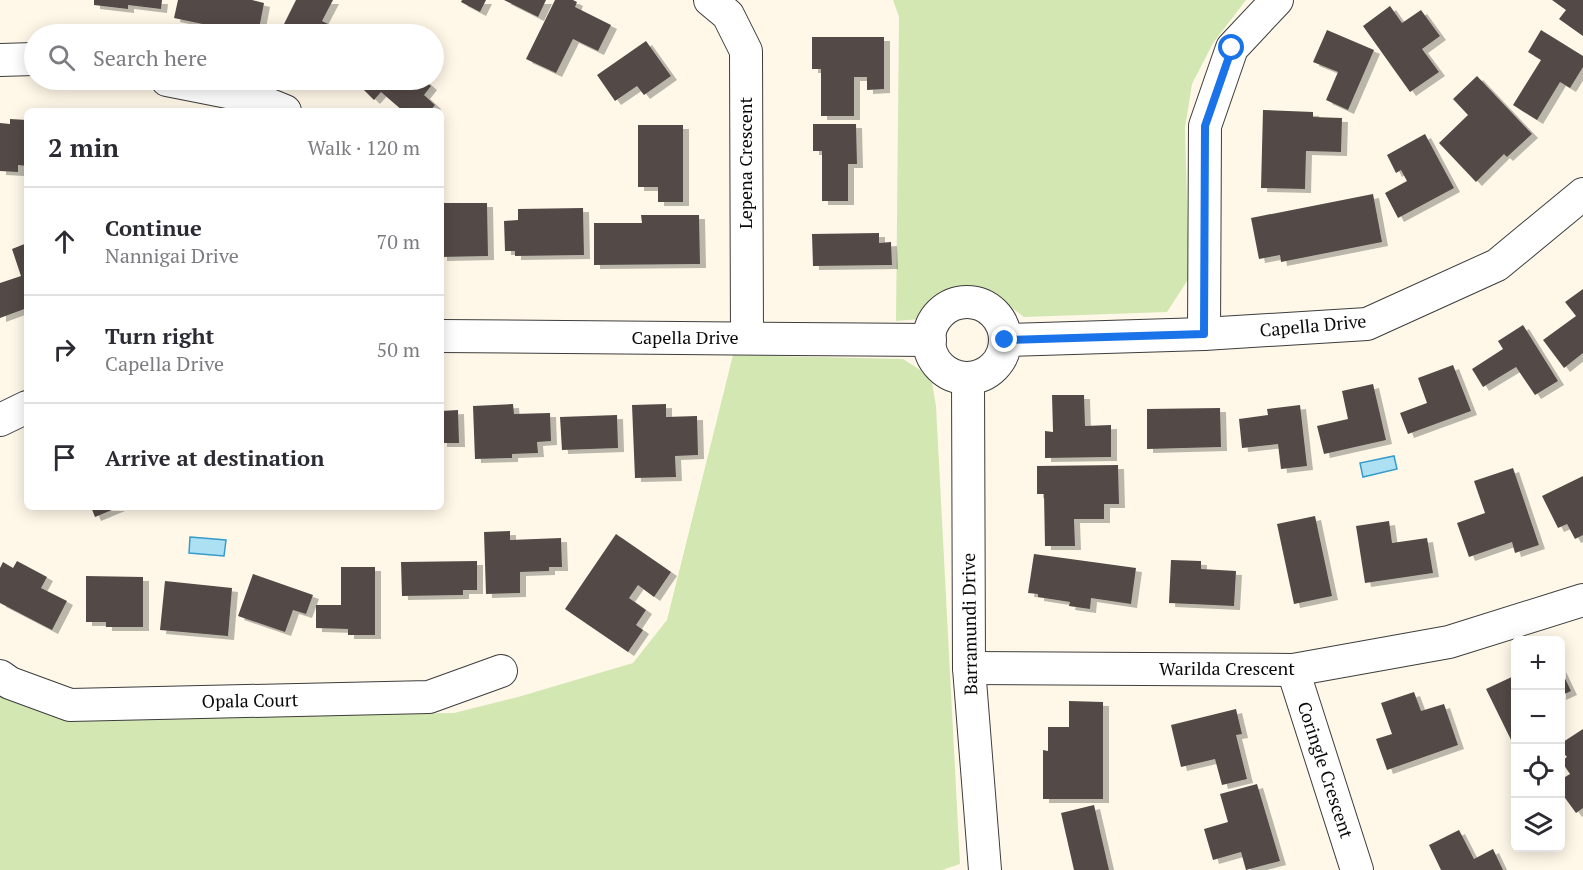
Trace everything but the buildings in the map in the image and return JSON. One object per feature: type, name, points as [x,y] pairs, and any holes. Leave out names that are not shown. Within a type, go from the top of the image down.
[{"type":"street","name":"Lepena Crescent","points":[[710,0],[728,15],[746,51],[747,338]]},
{"type":"street","points":[[1204,334],[1205,126],[1232,48],[1277,0]]},
{"type":"street","points":[[0,60],[24,59]]},
{"type":"street","points":[[218,90],[248,96],[278,108]]},
{"type":"street","name":"Capella Drive","points":[[1005,340],[1204,334],[1367,324],[1497,265],[1583,194]]},
{"type":"street","points":[[967,302],[979,303],[990,309],[1004,328],[1005,340],[1004,351],[998,362],[990,370],[968,378],[946,371],[931,352],[930,340],[931,328],[936,318],[956,303],[967,302]]},
{"type":"street","name":"Capella Drive","points":[[444,336],[930,340]]},
{"type":"street","name":"Barramundi Drive","points":[[968,378],[969,668],[985,870]]},
{"type":"street","points":[[0,420],[24,408]]},
{"type":"street","name":"Warilda Crescent","points":[[969,668],[1293,670],[1449,642],[1583,600]]},
{"type":"street","name":"Coringle Crescent","points":[[1293,670],[1357,870]]},
{"type":"street","name":"Opala Court","points":[[0,676],[10,683],[70,705],[429,697],[501,671]]},
{"type":"green space","points":[[893,0],[1246,0],[1213,43],[1192,84],[1185,128],[1189,278],[1167,312],[1024,317],[989,291],[947,294],[920,319],[896,321],[899,17]]},
{"type":"green space","points":[[733,355],[903,359],[931,377],[936,406],[960,864],[942,870],[0,870],[0,696],[59,719],[454,713],[518,697],[633,663],[667,620]]},
{"type":"water","points":[[1394,456],[1397,469],[1363,477],[1360,463]]},
{"type":"water","points":[[190,537],[226,540],[224,556],[189,553]]},
{"type":"route","points":[[1005,340],[1204,334],[1205,126],[1232,48]]}]
